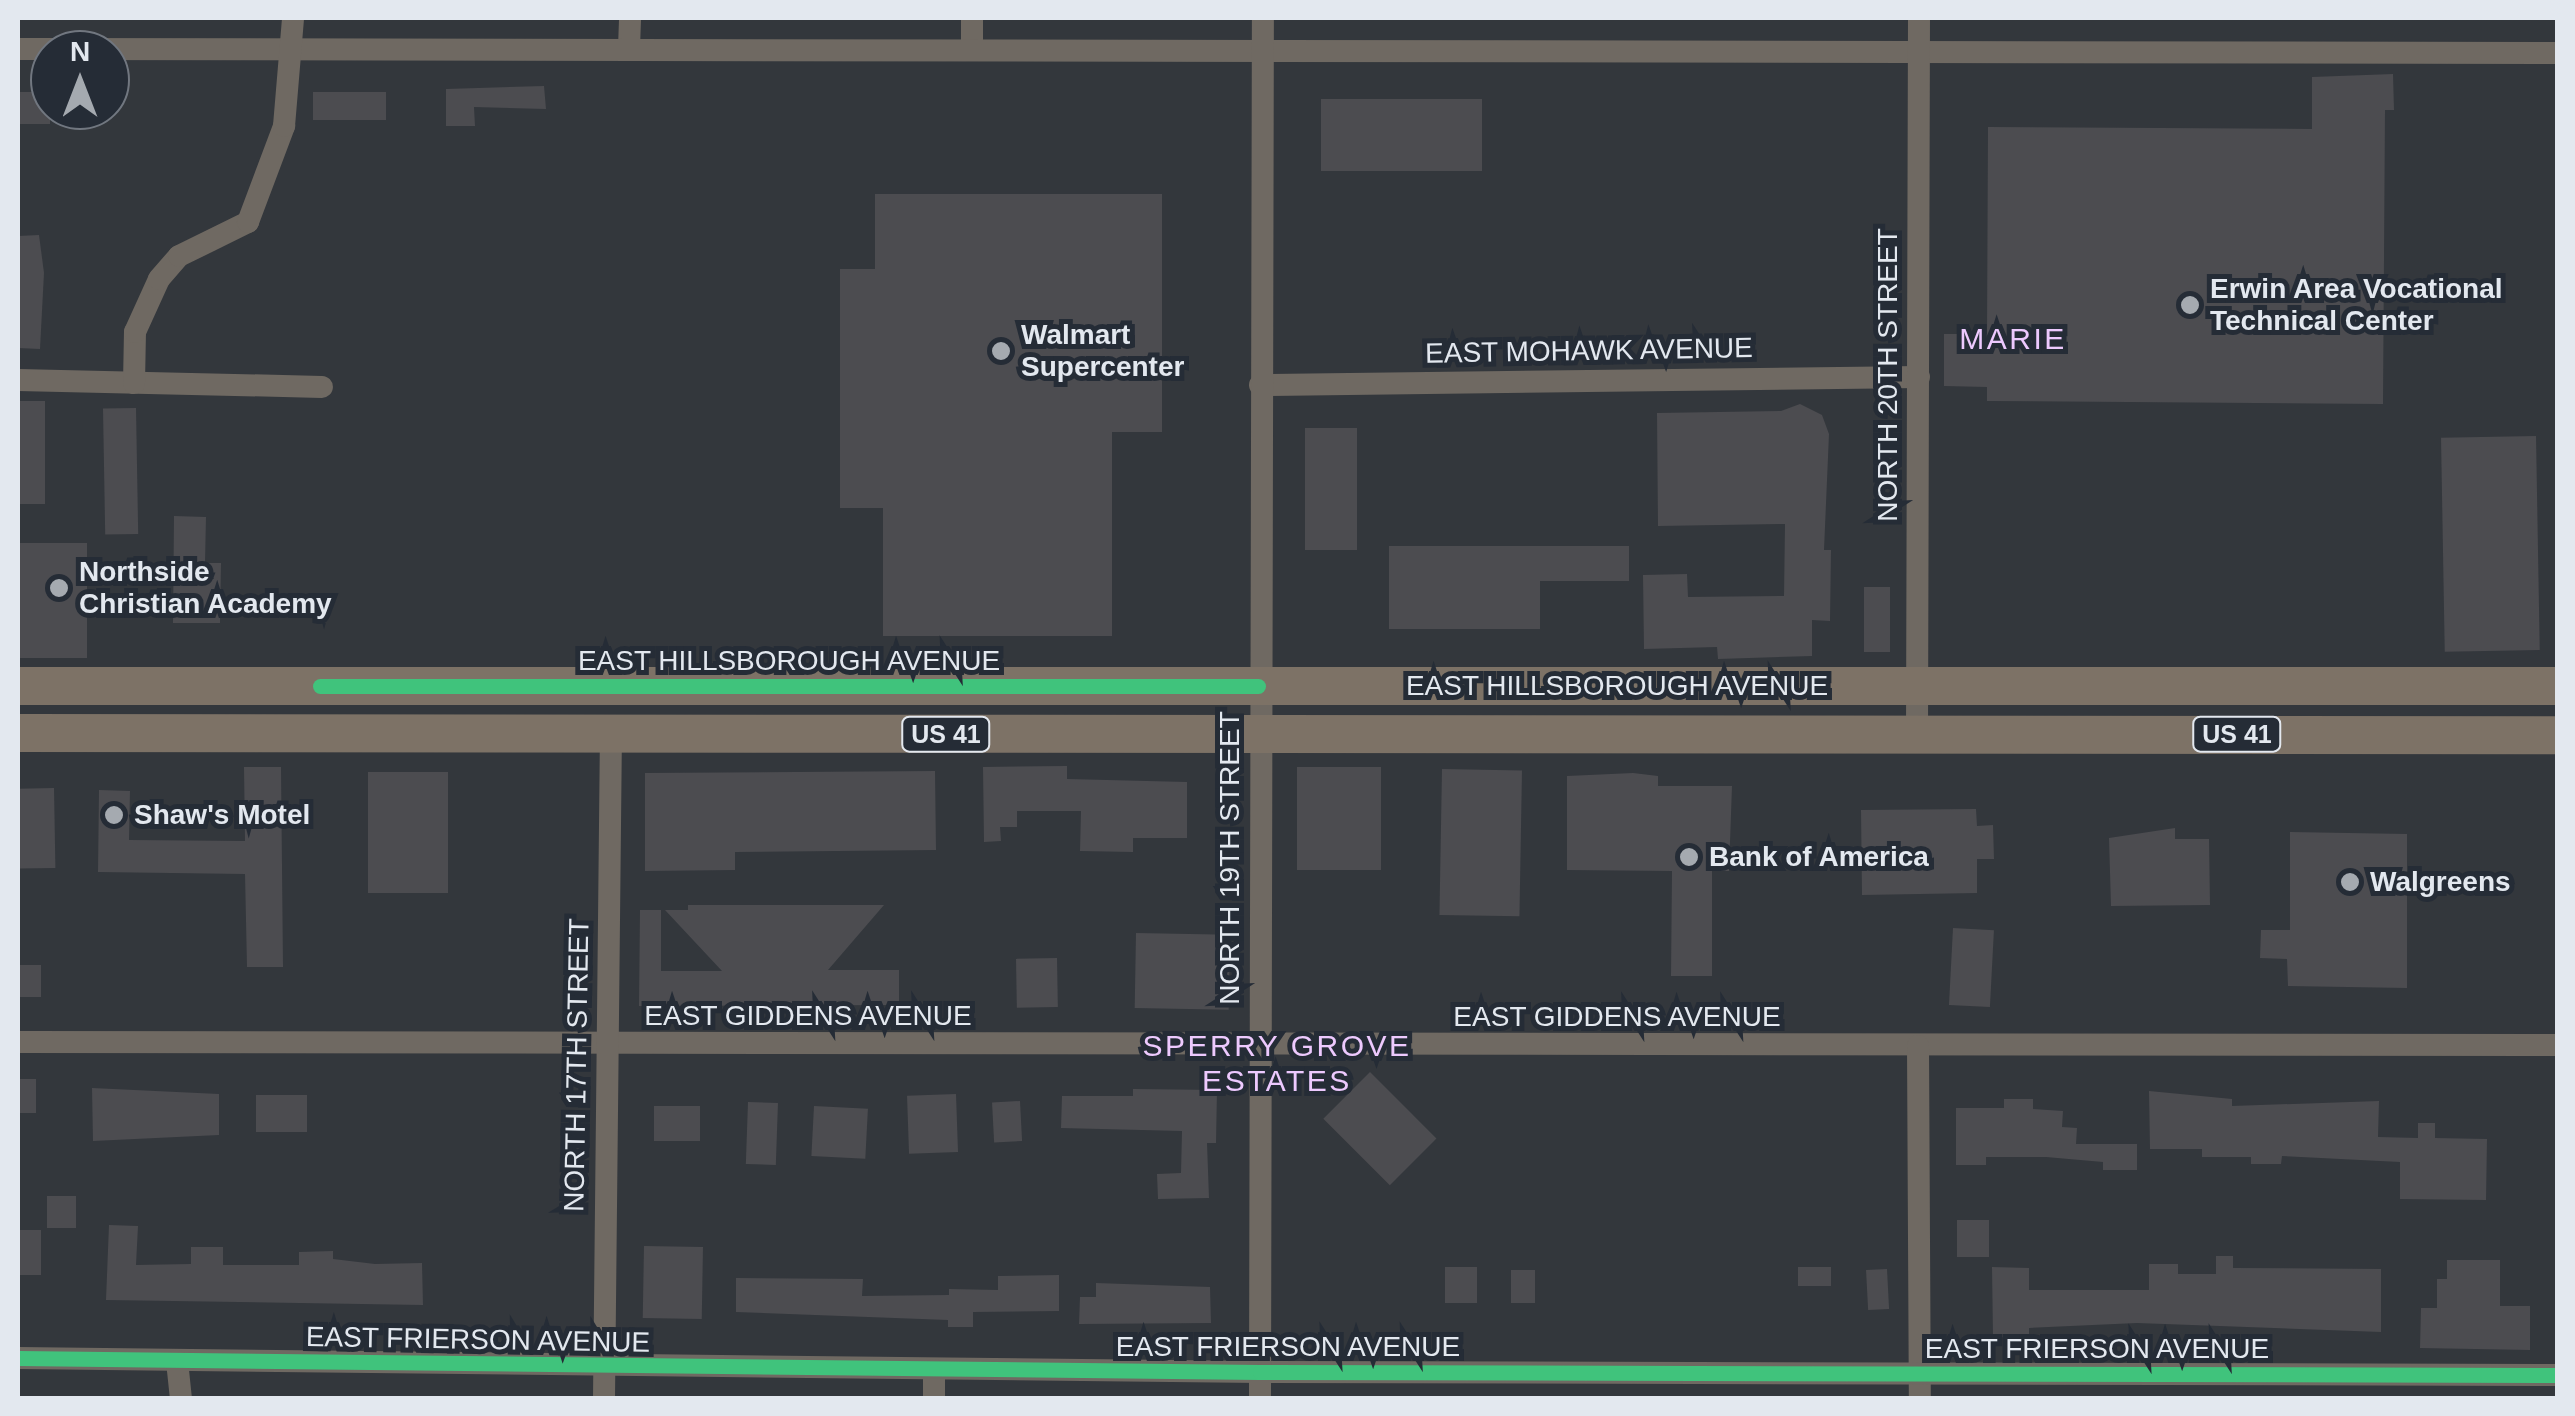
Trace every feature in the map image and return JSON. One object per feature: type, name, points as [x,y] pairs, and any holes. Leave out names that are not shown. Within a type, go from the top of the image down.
[{"type":"main road","name":"EAST HILLSBOROUGH AVENUE","points":[[18,686],[2558,686]]},
{"type":"main road","name":"EAST HILLSBOROUGH AVENUE","points":[[18,732],[2558,735]]},
{"type":"street","points":[[134,383],[134,332],[158,280],[179,256],[248,222],[284,126],[293,18]]},
{"type":"street","points":[[630,18],[630,48]]},
{"type":"street","points":[[972,18],[972,50]]},
{"type":"street","name":"NORTH 19TH STREET","points":[[1260,1398],[1262,735],[1258,686],[1263,18]]},
{"type":"street","name":"NORTH 20TH STREET","points":[[1917,732],[1919,18]]},
{"type":"street","points":[[18,50],[2558,53]]},
{"type":"street","name":"EAST MOHAWK AVENUE","points":[[1260,385],[1919,377]]},
{"type":"street","points":[[18,380],[322,387]]},
{"type":"street","name":"NORTH 17TH STREET","points":[[604,1398],[611,733]]},
{"type":"street","name":"EAST GIDDENS AVENUE","points":[[18,1042],[1261,1048],[2558,1044]]},
{"type":"street","points":[[1918,1046],[1920,1398]]},
{"type":"street","name":"EAST FRIERSON AVENUE","points":[[18,1358],[934,1370],[2558,1375]]},
{"type":"street","points":[[177,1361],[181,1398]]},
{"type":"street","points":[[934,1370],[934,1398]]},
{"type":"street","points":[[2247,1374],[2247,1398]]},
{"type":"building","points":[[2393,74],[2394,110],[2385,110],[2383,404],[1987,401],[1987,387],[1944,386],[1944,334],[1987,334],[1988,127],[2312,129],[2312,77]]},
{"type":"building","points":[[544,86],[546,109],[474,107],[475,126],[446,126],[446,89]]},
{"type":"building","points":[[18,92],[30,92],[30,124],[18,124]]},
{"type":"building","points":[[313,92],[386,92],[386,120],[313,120]]},
{"type":"building","points":[[1321,99],[1482,99],[1482,171],[1321,171]]},
{"type":"building","name":"Walmart Supercenter","points":[[875,194],[1162,194],[1162,432],[1112,432],[1112,636],[883,636],[883,508],[840,508],[840,269],[875,269]]},
{"type":"building","points":[[39,235],[44,273],[40,349],[18,348],[18,236]]},
{"type":"building","points":[[18,401],[45,401],[45,504],[18,504]]},
{"type":"building","points":[[1800,404],[1822,415],[1829,434],[1824,550],[1831,550],[1830,621],[1812,620],[1812,656],[1718,659],[1717,647],[1644,649],[1643,575],[1687,574],[1688,597],[1784,596],[1785,524],[1658,526],[1657,413],[1781,411]]},
{"type":"building","points":[[136,408],[138,534],[105,535],[103,409]]},
{"type":"building","points":[[1305,428],[1357,428],[1357,550],[1305,550]]},
{"type":"building","points":[[2536,436],[2540,650],[2445,652],[2441,438]]},
{"type":"building","points":[[174,516],[206,517],[205,563],[221,563],[220,623],[173,623]]},
{"type":"building","points":[[18,543],[87,543],[87,658],[18,658]]},
{"type":"building","points":[[1389,546],[1629,546],[1629,581],[1540,581],[1540,629],[1389,629]]},
{"type":"building","points":[[1864,587],[1890,587],[1890,652],[1864,652]]},
{"type":"building","points":[[1067,766],[1067,779],[1187,782],[1187,838],[1133,838],[1133,852],[1080,851],[1081,811],[1017,811],[1017,827],[1000,827],[1001,841],[984,842],[983,767]]},
{"type":"building","points":[[244,767],[281,767],[283,967],[247,967],[245,874],[98,872],[99,790],[130,791],[129,840],[245,841]]},
{"type":"building","points":[[1297,767],[1381,767],[1381,870],[1297,870]]},
{"type":"building","points":[[1442,769],[1522,770],[1519,916],[1439,915]]},
{"type":"building","points":[[935,771],[936,850],[735,852],[735,870],[645,871],[645,773]]},
{"type":"building","points":[[368,772],[448,772],[448,893],[368,893]]},
{"type":"building","points":[[1567,776],[1658,776],[1658,786],[1732,786],[1729,871],[1712,871],[1712,976],[1671,976],[1672,871],[1567,870]]},
{"type":"building","points":[[54,788],[55,868],[19,869],[18,789]]},
{"type":"building","points":[[1976,809],[1977,826],[1993,825],[1994,859],[1977,859],[1977,893],[1862,895],[1861,810]]},
{"type":"building","points":[[2175,828],[2175,839],[2209,839],[2210,905],[2111,906],[2109,838]]},
{"type":"building","name":"Walgreens","points":[[2290,832],[2407,834],[2407,988],[2288,986],[2287,959],[2260,958],[2261,930],[2290,930]]},
{"type":"building","points":[[688,905],[884,905],[828,970],[899,970],[899,1005],[639,1006],[640,910],[661,910],[661,971],[722,971],[665,910],[688,910]]},
{"type":"building","points":[[1953,928],[1994,930],[1990,1007],[1949,1005]]},
{"type":"building","points":[[1136,933],[1230,935],[1229,1010],[1135,1008]]},
{"type":"building","points":[[1057,958],[1058,1007],[1017,1008],[1016,959]]},
{"type":"building","points":[[18,965],[41,965],[41,997],[18,997]]},
{"type":"building","points":[[1370,1072],[1436,1138],[1390,1185],[1323,1119]]},
{"type":"building","points":[[18,1079],[36,1079],[36,1113],[18,1113]]},
{"type":"building","points":[[92,1088],[219,1094],[219,1135],[93,1141]]},
{"type":"building","points":[[1133,1089],[1217,1090],[1216,1143],[1207,1143],[1209,1198],[1158,1199],[1157,1174],[1181,1173],[1182,1131],[1061,1128],[1062,1096],[1133,1096]]},
{"type":"building","points":[[2149,1091],[2232,1099],[2232,1106],[2379,1101],[2378,1137],[2418,1138],[2418,1123],[2435,1123],[2435,1138],[2487,1139],[2486,1200],[2400,1199],[2400,1162],[2282,1156],[2281,1164],[2251,1164],[2251,1157],[2202,1157],[2202,1149],[2150,1149]]},
{"type":"building","points":[[956,1094],[958,1152],[909,1154],[907,1096]]},
{"type":"building","points":[[256,1095],[307,1095],[307,1132],[256,1132]]},
{"type":"building","points":[[2004,1099],[2033,1099],[2033,1109],[2063,1111],[2062,1127],[2077,1128],[2076,1144],[2137,1144],[2137,1170],[2103,1170],[2103,1162],[2046,1157],[1986,1157],[1986,1165],[1956,1165],[1956,1108],[2004,1108]]},
{"type":"building","points":[[1020,1101],[1022,1141],[994,1142],[992,1102]]},
{"type":"building","points":[[748,1102],[778,1103],[776,1165],[746,1164]]},
{"type":"building","points":[[654,1106],[700,1106],[700,1141],[654,1141]]},
{"type":"building","points":[[814,1106],[868,1109],[865,1159],[811,1156]]},
{"type":"building","points":[[47,1196],[76,1196],[76,1228],[47,1228]]},
{"type":"building","points":[[1957,1220],[1989,1220],[1989,1257],[1957,1257]]},
{"type":"building","points":[[109,1225],[138,1226],[136,1265],[191,1264],[191,1247],[223,1247],[223,1265],[299,1265],[299,1252],[333,1251],[333,1259],[375,1264],[422,1263],[423,1305],[106,1300]]},
{"type":"building","points":[[18,1230],[41,1230],[41,1275],[18,1275]]},
{"type":"building","points":[[644,1246],[703,1247],[702,1319],[643,1318]]},
{"type":"building","points":[[2216,1256],[2233,1256],[2233,1268],[2381,1269],[2381,1332],[2137,1323],[2029,1328],[2029,1338],[1993,1337],[1992,1267],[2029,1268],[2029,1290],[2149,1290],[2149,1264],[2178,1264],[2178,1274],[2216,1274]]},
{"type":"building","points":[[2447,1260],[2500,1260],[2500,1306],[2530,1306],[2530,1350],[2420,1348],[2421,1308],[2437,1308],[2437,1279],[2447,1279]]},
{"type":"building","points":[[1445,1267],[1477,1267],[1477,1303],[1445,1303]]},
{"type":"building","points":[[1798,1267],[1831,1267],[1831,1286],[1798,1286]]},
{"type":"building","points":[[1887,1269],[1889,1309],[1868,1310],[1866,1270]]},
{"type":"building","points":[[1511,1270],[1535,1270],[1535,1303],[1511,1303]]},
{"type":"building","points":[[1059,1275],[1059,1311],[973,1312],[973,1327],[948,1327],[948,1320],[736,1312],[736,1278],[863,1279],[862,1296],[949,1295],[949,1289],[998,1290],[998,1276]]},
{"type":"building","points":[[1096,1283],[1210,1287],[1211,1323],[1079,1324],[1080,1297],[1096,1297]]},
{"type":"cycle path","points":[[320,686],[1258,686]]},
{"type":"cycle path","points":[[18,1358],[1260,1372],[2558,1375]]},
{"type":"place","name":"Erwin Area Vocational Technical Center","points":[[2190,305]]},
{"type":"place","name":"Walmart Supercenter","points":[[1001,351]]},
{"type":"place","name":"Northside Christian Academy","points":[[59,588]]},
{"type":"place","name":"Shaw's Motel","points":[[114,815]]},
{"type":"place","name":"Bank of America","points":[[1689,857]]},
{"type":"place","name":"Walgreens","points":[[2350,882]]},
{"type":"district","name":"MARIE","points":[[2013,339]]},
{"type":"district","name":"SPERRY GROVE ESTATES","points":[[1277,1063]]}]
